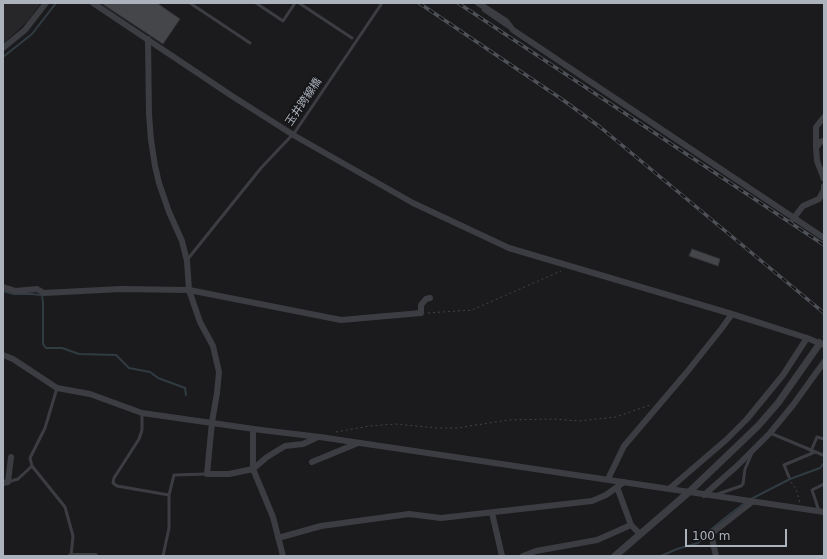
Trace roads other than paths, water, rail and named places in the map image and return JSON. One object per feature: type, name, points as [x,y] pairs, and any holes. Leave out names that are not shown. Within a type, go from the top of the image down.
[{"type":"street","points":[[3,48],[25,30],[46,3]]},
{"type":"street","points":[[93,3],[232,96],[295,136],[413,204],[509,248],[732,314],[807,338],[821,346],[758,426],[689,492],[615,556]]},
{"type":"street","points":[[478,3],[506,21],[513,30],[824,238]]},
{"type":"street","points":[[148,39],[148,114],[150,140],[155,166],[169,212],[182,241],[187,261],[189,290],[200,322],[213,346],[219,372],[207,474],[229,474],[253,469],[267,457],[285,446],[303,444],[320,437]]},
{"type":"street","points":[[824,117],[816,127],[817,161],[824,179]]},
{"type":"street","points":[[816,148],[820,142],[824,140]]},
{"type":"street","points":[[794,219],[803,206],[819,199],[824,190],[824,186]]},
{"type":"street","points":[[3,287],[16,291],[36,289],[44,293],[121,289],[189,290],[341,320],[421,313],[421,305],[426,299],[430,298]]},
{"type":"street","points":[[608,479],[624,446],[732,314]]},
{"type":"street","points":[[669,489],[726,440],[747,419],[783,375],[807,338]]},
{"type":"street","points":[[3,355],[13,359],[57,388],[90,394],[142,413],[320,437],[608,479],[752,502],[822,511]]},
{"type":"street","points":[[704,494],[754,450],[770,433],[793,405],[824,362]]},
{"type":"street","points":[[253,429],[253,469],[272,517],[283,556]]},
{"type":"street","points":[[312,462],[360,443]]},
{"type":"street","points":[[5,483],[11,457]]},
{"type":"street","points":[[278,538],[321,526],[409,514],[441,518],[592,501],[606,495],[624,482]]},
{"type":"street","points":[[617,487],[631,525],[640,534]]},
{"type":"street","points":[[716,556],[711,534],[752,502]]},
{"type":"street","points":[[492,513],[502,556]]},
{"type":"street","points":[[523,556],[536,551],[597,540],[631,525]]},
{"type":"street","points":[[71,556],[95,556]]},
{"type":"lane","points":[[190,3],[250,43]]},
{"type":"lane","points":[[256,3],[283,21],[295,3]]},
{"type":"lane","points":[[299,3],[352,38]]},
{"type":"lane","name":"玉井跨線橋","points":[[187,261],[261,168],[295,132],[382,3]]},
{"type":"lane","points":[[473,3],[513,30]]},
{"type":"lane","points":[[57,388],[46,428],[30,458],[32,466],[65,507],[73,536],[71,556]]},
{"type":"lane","points":[[142,413],[142,430],[139,439],[114,478],[113,483],[117,486],[169,495]]},
{"type":"lane","points":[[770,433],[823,455]]},
{"type":"lane","points":[[789,477],[784,465],[813,451],[817,437],[824,439]]},
{"type":"lane","points":[[712,496],[741,486],[744,480],[745,469],[754,450]]},
{"type":"lane","points":[[5,483],[18,479],[32,466]]},
{"type":"lane","points":[[163,556],[169,528],[169,495],[174,475],[207,474]]},
{"type":"lane","points":[[822,511],[812,490],[824,484]]},
{"type":"waterway","points":[[3,57],[32,34],[56,3]]},
{"type":"waterway","points":[[3,291],[14,294],[42,295],[43,344],[46,348],[62,348],[79,354],[116,355],[129,368],[150,372],[158,378],[185,388],[186,395]]},
{"type":"waterway","points":[[751,499],[790,479],[820,468],[824,463]]},
{"type":"waterway","points":[[661,556],[677,549],[698,543],[707,533],[746,502]]},
{"type":"tunnel","points":[[818,346],[824,337]]},
{"type":"railway","points":[[419,3],[563,100],[600,127],[824,313]]},
{"type":"railway","points":[[458,3],[824,245]]}]
